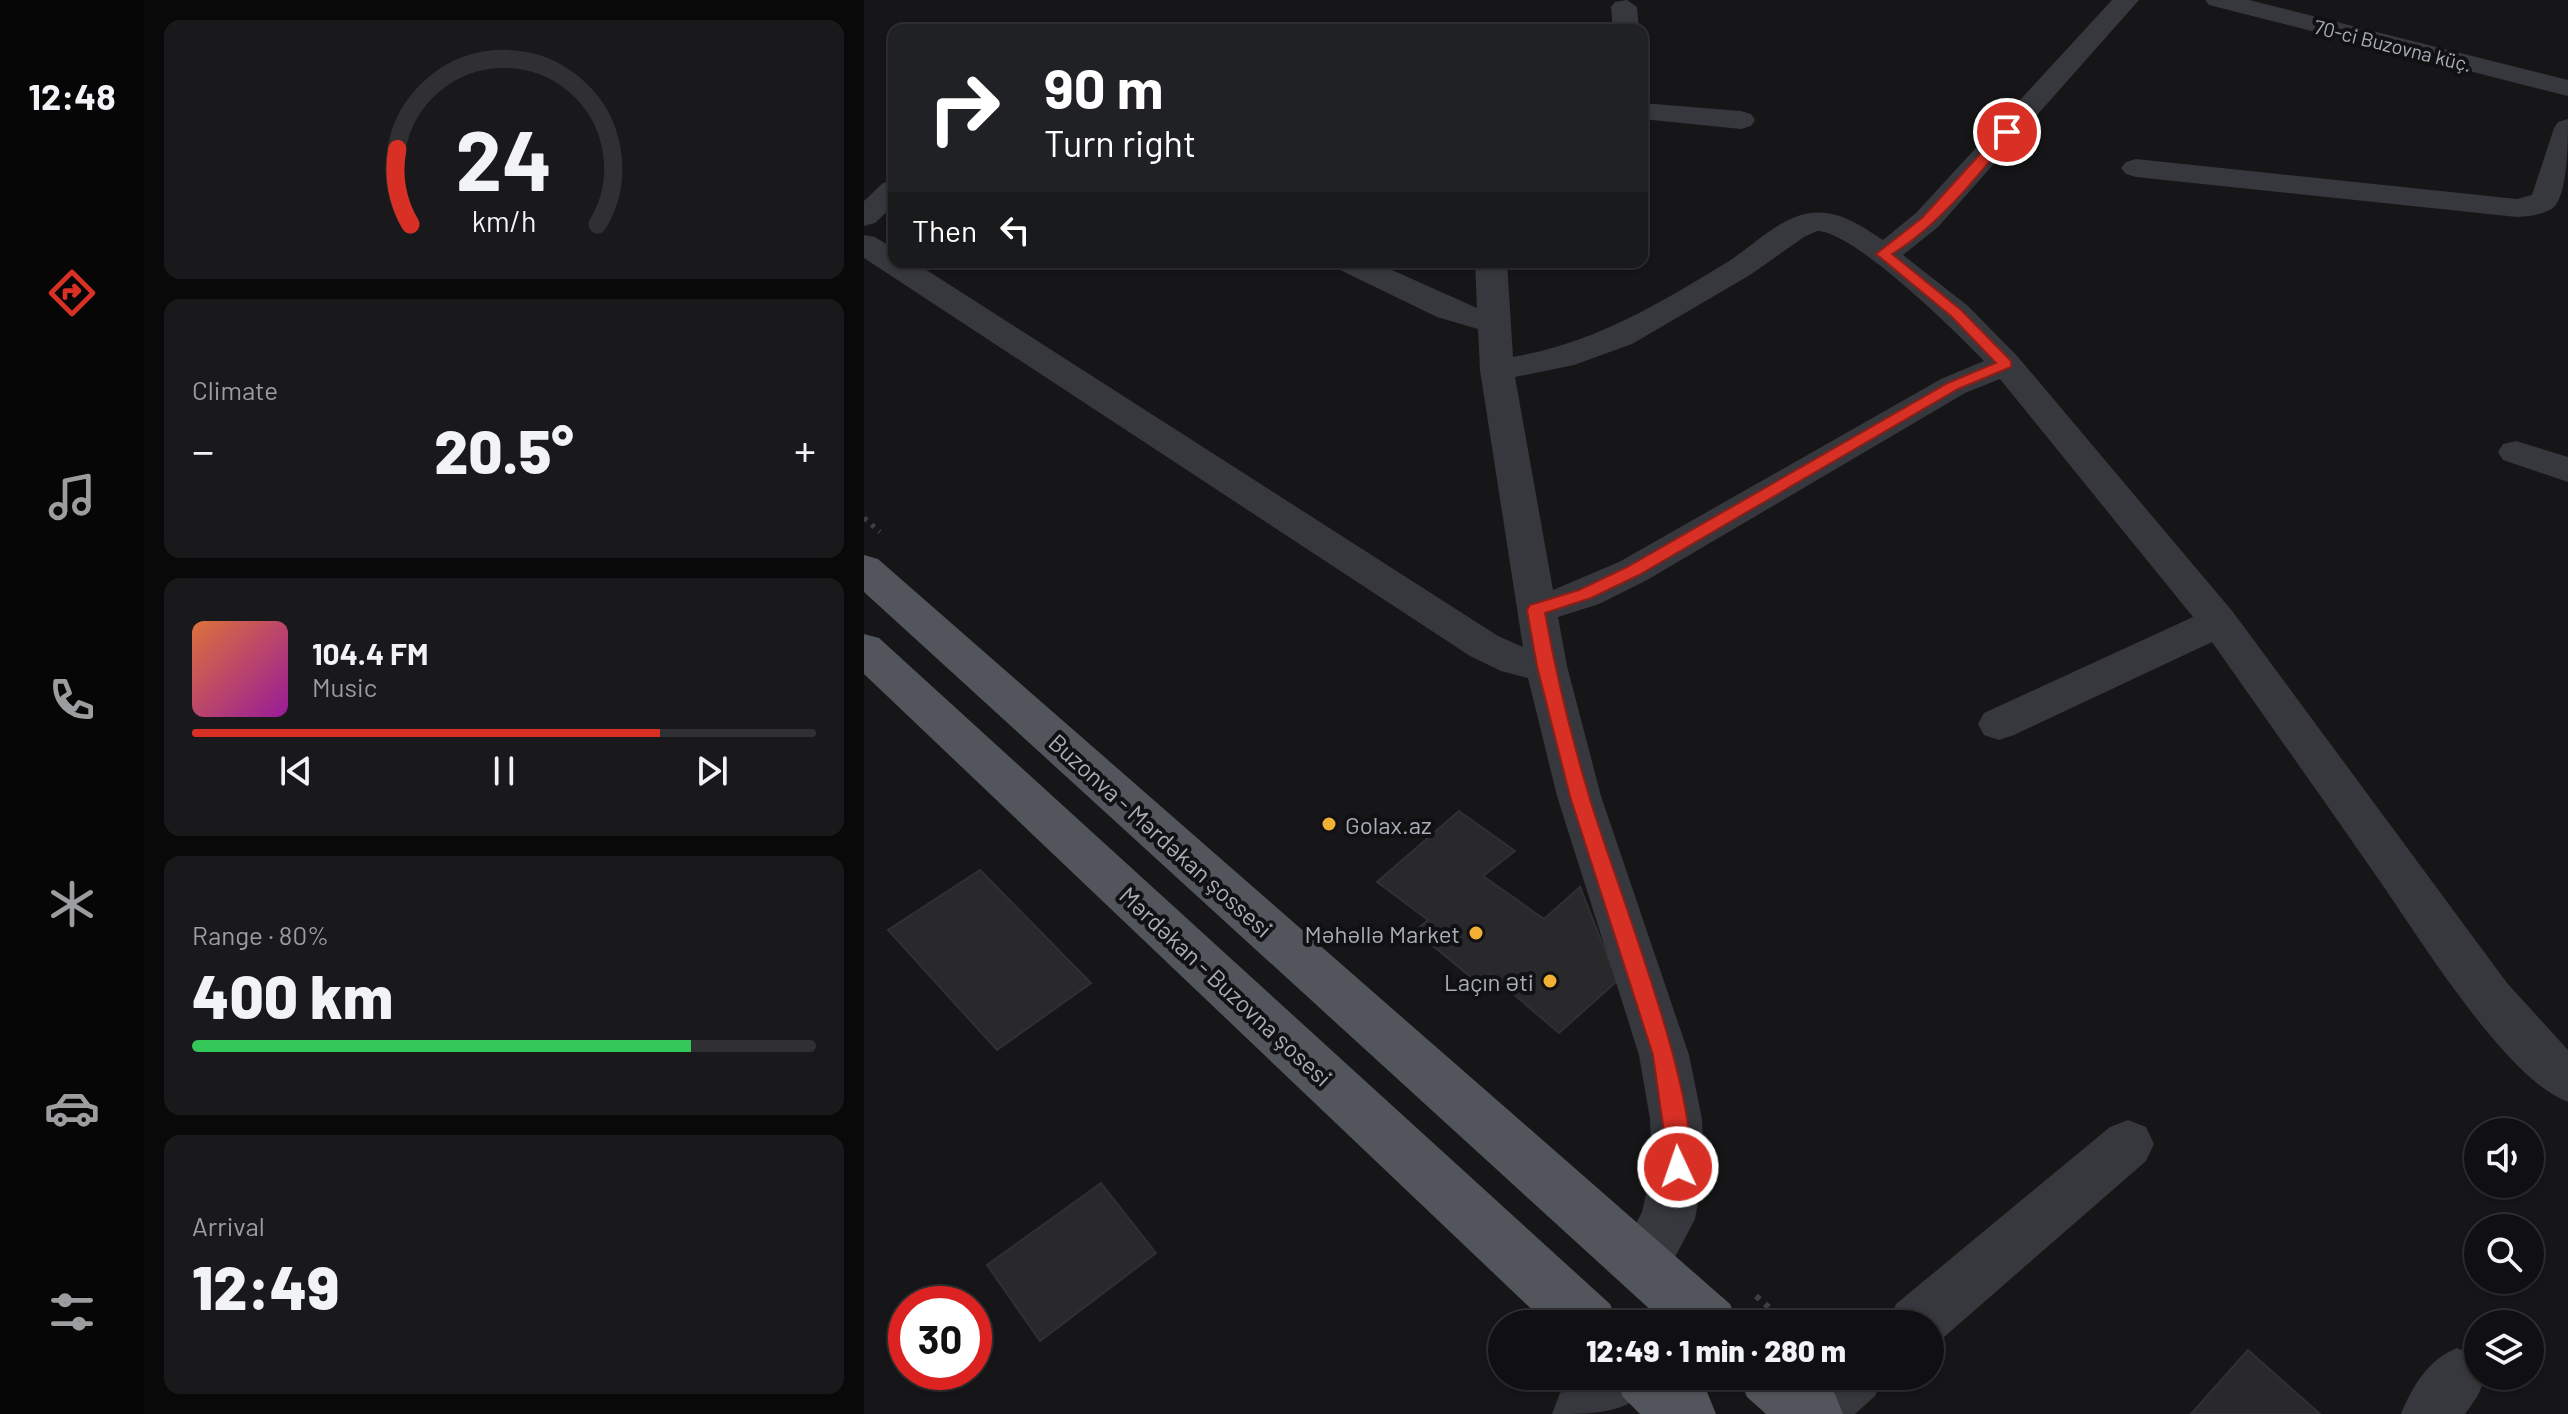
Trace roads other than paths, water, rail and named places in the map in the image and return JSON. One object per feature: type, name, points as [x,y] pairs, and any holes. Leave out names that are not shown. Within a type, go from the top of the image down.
[{"type":"main road","name":"Buzonva - Mərdəkan şossesi","points":[[864,569],[1693,1310]]},
{"type":"main road","name":"Mərdəkan - Buzovna şosesi","points":[[864,649],[1574,1310]]},
{"type":"main road","points":[[1659,1390],[1685,1414]]},
{"type":"main road","points":[[1784,1390],[1811,1414]]},
{"type":"street","points":[[1883,254],[1907,239],[1927,220],[2126,0]]},
{"type":"street","name":"70-ci Buzovna küç.","points":[[2218,0],[2568,88]]},
{"type":"street","points":[[1648,112],[1741,120]]},
{"type":"street","points":[[2136,168],[2517,208],[2533,206],[2545,200],[2568,128]]},
{"type":"street","points":[[864,217],[888,195]]},
{"type":"street","points":[[1497,370],[1562,358],[1620,337],[1739,268],[1793,230],[1812,222],[1826,222],[1844,228],[1883,254],[1956,313],[2006,364],[2219,622],[2490,998],[2548,1064],[2568,1080]]},
{"type":"street","points":[[864,244],[888,260]]},
{"type":"street","points":[[901,268],[1484,646],[1515,661],[1546,666]]},
{"type":"street","points":[[1362,268],[1449,310],[1495,324]]},
{"type":"street","points":[[1491,268],[1497,370],[1546,666],[1579,796],[1664,1055],[1676,1119],[1678,1167],[1668,1219],[1642,1265]]},
{"type":"street","points":[[1536,610],[1585,594],[1633,571],[1953,386],[2006,364]]},
{"type":"street","points":[[2516,452],[2568,470]]},
{"type":"street","points":[[1999,724],[2219,622]]},
{"type":"street","points":[[1932,1310],[2128,1144]]},
{"type":"street","points":[[1581,1414],[1610,1390]]},
{"type":"street","points":[[1811,1414],[1839,1390]]},
{"type":"place","name":"Golax.az","points":[[1329,824]]},
{"type":"place","name":"Məhəllə Market","points":[[1476,933]]},
{"type":"place","name":"Laçın Əti","points":[[1550,981]]}]
